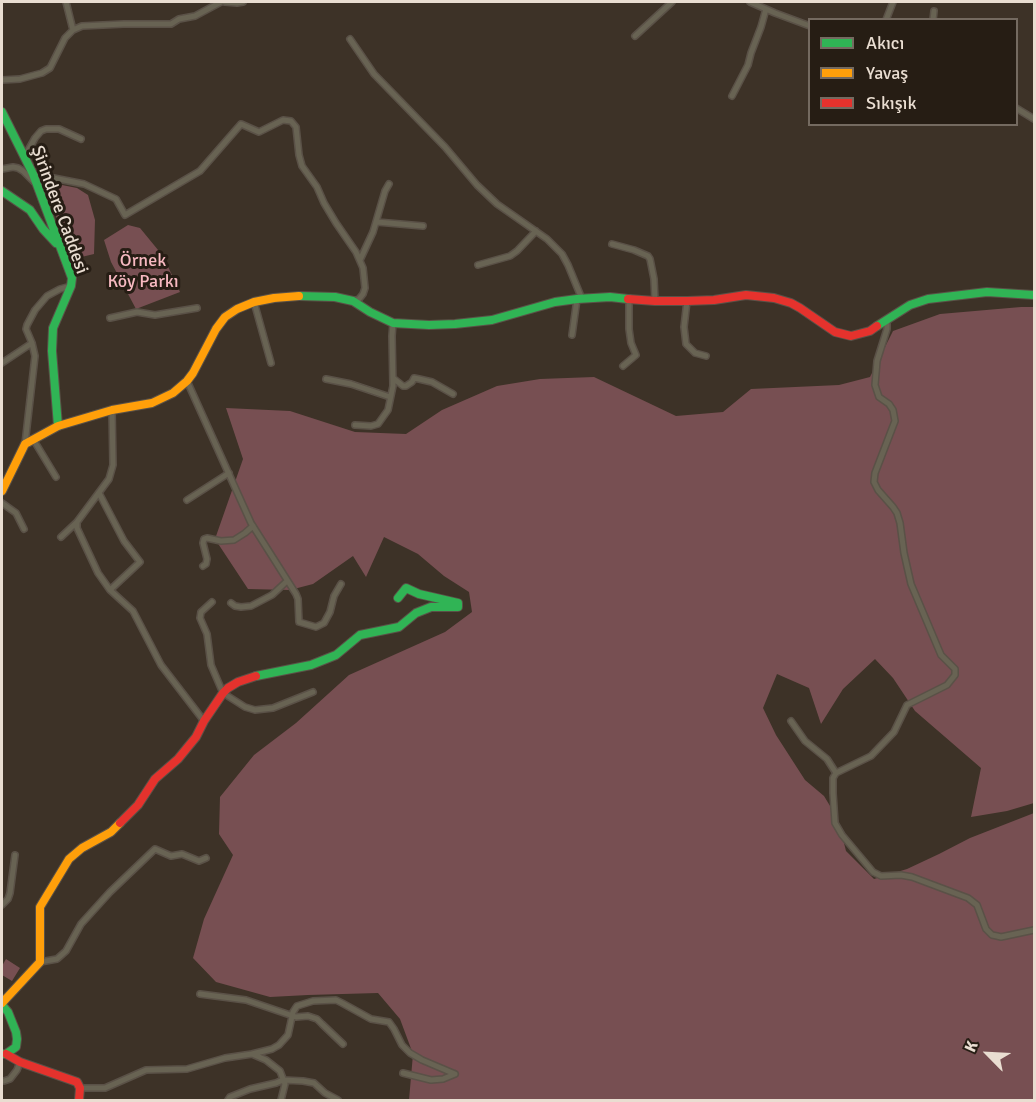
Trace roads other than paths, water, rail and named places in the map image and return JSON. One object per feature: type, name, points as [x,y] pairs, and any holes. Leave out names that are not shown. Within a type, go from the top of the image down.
[{"type":"street","points":[[66,2],[73,30]]},
{"type":"street","points":[[2,80],[20,79],[42,73],[50,68],[65,38],[73,30],[82,26],[171,24],[179,19],[195,16],[220,2],[243,2]]},
{"type":"street","points":[[635,36],[672,2]]},
{"type":"street","points":[[750,2],[808,25]]},
{"type":"street","points":[[887,18],[893,2]]},
{"type":"street","points":[[732,96],[748,65],[766,9]]},
{"type":"street","points":[[933,18],[934,11]]},
{"type":"street","points":[[350,39],[374,74],[445,147],[477,185],[497,204],[548,239],[562,254],[580,299],[572,335]]},
{"type":"street","points":[[1018,109],[1035,118]]},
{"type":"street","name":"Şirindere Caddesi","points":[[2,112],[33,174],[72,278],[71,286],[53,328],[52,351],[58,426]]},
{"type":"street","points":[[33,174],[84,184],[116,200],[125,215],[200,171],[241,124],[259,132],[283,120],[291,121],[296,127],[302,166],[356,252],[363,268],[365,288],[359,299],[352,301]]},
{"type":"street","points":[[24,156],[35,138],[46,129],[58,129],[81,139]]},
{"type":"street","points":[[2,170],[18,168],[36,184]]},
{"type":"street","points":[[360,260],[377,222],[389,183]]},
{"type":"street","points":[[2,190],[30,210],[59,247]]},
{"type":"street","points":[[377,222],[423,226]]},
{"type":"street","points":[[478,265],[510,256],[536,231]]},
{"type":"street","points":[[612,244],[648,256],[654,279],[655,301]]},
{"type":"street","points":[[56,477],[29,442],[35,356],[27,329],[35,310],[47,296],[71,286]]},
{"type":"street","points":[[2,491],[20,452],[29,442],[58,426],[112,410],[158,401],[173,393],[193,373],[220,322],[233,311],[254,302],[274,298],[335,297],[352,301],[393,323],[429,325],[492,320],[555,302],[580,299],[603,297],[687,301],[746,295],[774,298],[791,303],[830,329],[846,336],[863,334],[910,306],[928,299],[987,292],[1035,295]]},
{"type":"street","points":[[623,366],[636,355],[629,329],[629,298]]},
{"type":"street","points":[[687,301],[684,327],[686,344],[695,353],[706,356]]},
{"type":"street","points":[[254,302],[271,363]]},
{"type":"street","points":[[110,318],[137,312],[154,315],[197,308]]},
{"type":"street","points":[[887,320],[887,329],[877,361],[875,385],[879,397],[893,410],[895,421],[875,473],[874,482],[897,513],[911,584],[941,655],[955,669],[955,675],[948,685],[911,701],[894,732],[871,756],[836,772],[833,778],[835,823],[842,835],[873,872],[882,876],[912,877],[968,898],[977,905],[986,929],[992,935],[1001,937],[1035,930]]},
{"type":"street","points":[[355,425],[371,426],[381,422],[388,410],[393,378],[393,323]]},
{"type":"street","points":[[2,363],[32,343]]},
{"type":"street","points":[[393,378],[403,386],[412,382],[414,378],[432,382],[453,394]]},
{"type":"street","points":[[326,379],[351,384],[390,397]]},
{"type":"street","points":[[187,381],[253,526],[298,599],[299,622],[316,627],[324,623],[341,584]]},
{"type":"street","points":[[61,537],[77,522],[109,479],[113,465],[112,410]]},
{"type":"street","points":[[187,500],[229,473]]},
{"type":"street","points":[[99,493],[124,541],[140,562],[110,590]]},
{"type":"street","points":[[2,503],[16,513],[24,529]]},
{"type":"street","points":[[77,522],[77,528],[98,573],[110,590],[133,611],[161,665],[204,721]]},
{"type":"street","points":[[203,566],[207,559],[203,548],[204,539],[234,540],[253,526]]},
{"type":"street","points":[[231,603],[241,607],[251,606],[272,595],[287,581]]},
{"type":"street","points":[[40,962],[40,907],[69,859],[82,848],[111,832],[138,806],[155,779],[178,759],[196,737],[223,693],[238,682],[311,665],[336,655],[360,635],[399,627],[416,614],[431,607],[458,607],[458,603],[419,594],[405,588],[398,598]]},
{"type":"street","points":[[212,602],[201,612],[200,618],[207,634],[211,665],[223,693],[255,711],[273,708],[313,692]]},
{"type":"street","points":[[791,721],[805,741],[824,756],[836,772]]},
{"type":"street","points":[[4,1054],[16,1047],[17,1039],[8,1012],[2,1004],[40,962],[57,959],[66,951],[81,924],[154,849],[171,856],[182,854],[199,861],[206,858]]},
{"type":"street","points":[[2,905],[10,893],[15,855]]},
{"type":"street","points":[[200,994],[246,1000],[292,1015],[317,1019],[343,1044]]},
{"type":"street","points":[[80,1088],[105,1088],[146,1070],[187,1069],[225,1058],[272,1049],[288,1035],[292,1015],[297,1006],[313,1001],[328,1000],[342,1003],[371,1019],[388,1022],[402,1045],[410,1053],[455,1074],[443,1079],[431,1080],[403,1073]]},
{"type":"street","points":[[4,1054],[77,1082],[80,1088],[79,1101]]},
{"type":"street","points":[[252,1054],[280,1071],[285,1084],[281,1101]]},
{"type":"street","points":[[4,1081],[10,1079],[20,1062]]},
{"type":"street","points":[[228,1101],[230,1097],[250,1089],[283,1080],[314,1083],[338,1101]]},
{"type":"park label","name":"Örnek Köy Parkı","points":[[143,271]]}]
